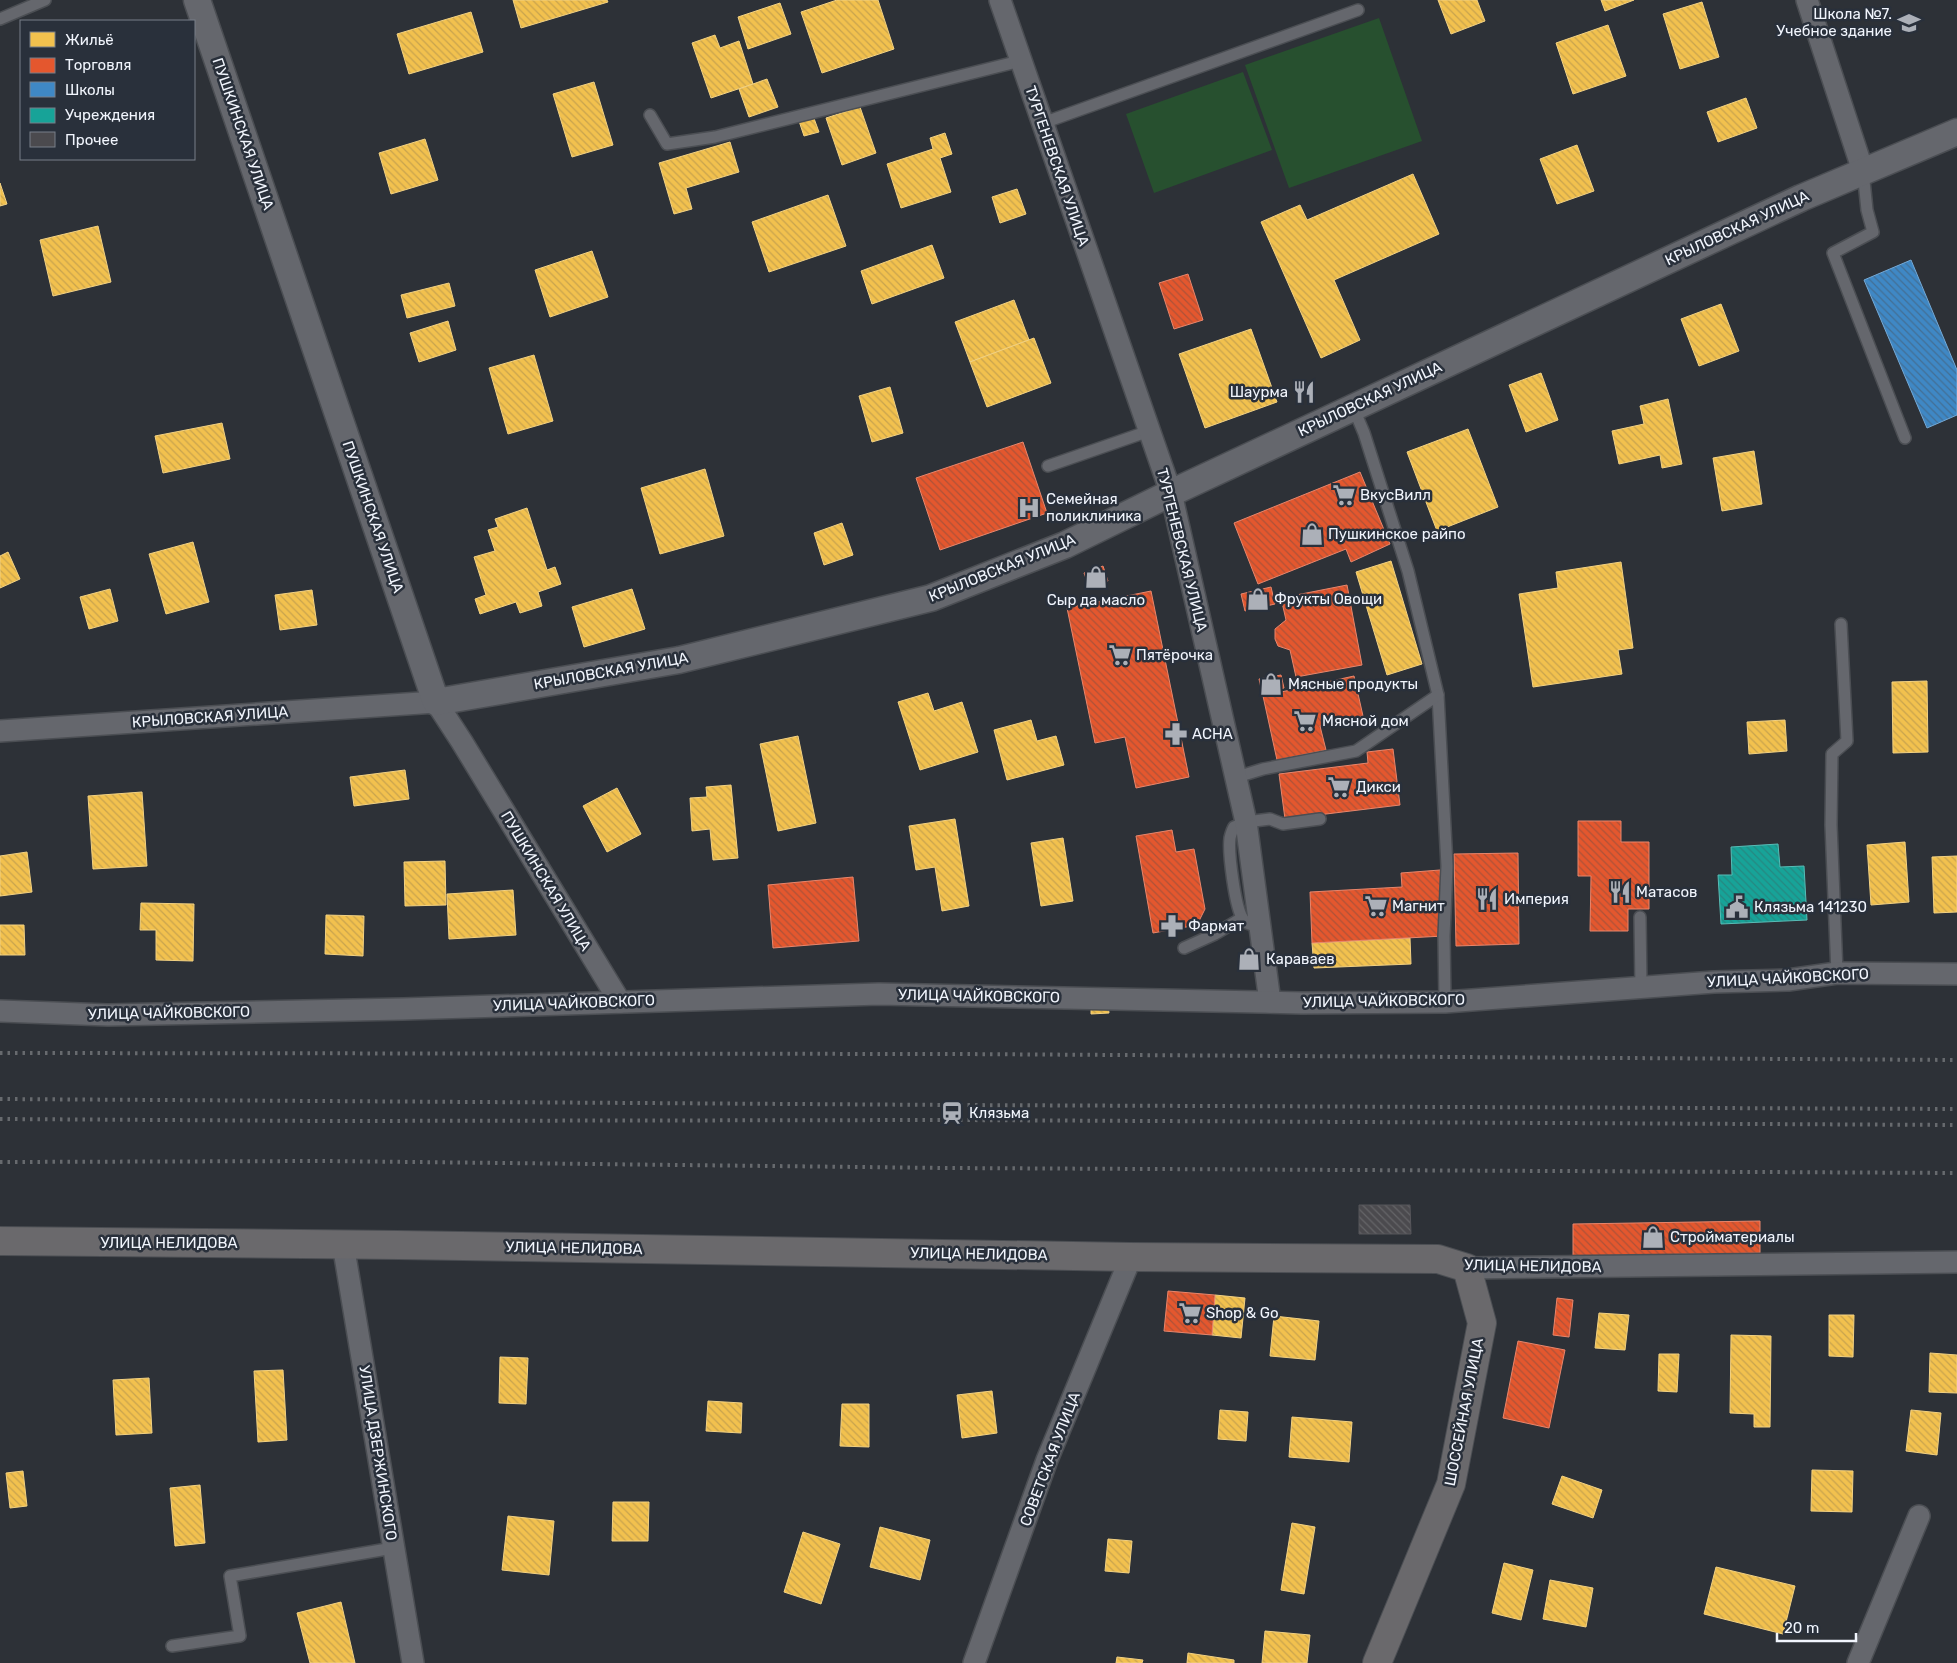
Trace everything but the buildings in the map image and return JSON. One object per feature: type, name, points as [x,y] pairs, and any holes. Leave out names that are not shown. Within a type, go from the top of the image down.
[{"type":"main road","name":"УЛИЦА НЕЛИДОВА","points":[[0,1242],[343,1244],[1131,1257],[1438,1259],[1467,1268]]},
{"type":"main road","name":"ШОССЕЙНАЯ УЛИЦА","points":[[1377,1663],[1451,1484],[1482,1323],[1467,1268]]},
{"type":"street","name":"ПУШКИНСКАЯ УЛИЦА","points":[[197,0],[436,702],[620,1002]]},
{"type":"street","name":"ТУРГЕНЕВСКАЯ УЛИЦА","points":[[1000,0],[1171,493],[1246,822],[1251,922],[1270,1002]]},
{"type":"street","points":[[1807,0],[1863,170]]},
{"type":"street","name":"КРЫЛОВСКАЯ УЛИЦА","points":[[0,732],[436,702],[679,660],[931,598],[1065,544],[1353,407],[1863,170],[1957,132]]},
{"type":"street","name":"УЛИЦА ЧАЙКОВСКОГО","points":[[0,1011],[118,1015],[879,994],[1270,1002],[1445,1002],[1714,982],[1788,980],[1837,974],[1957,974]]},
{"type":"street","name":"УЛИЦА ДЗЕРЖИНСКОГО","points":[[343,1244],[413,1663]]},
{"type":"street","name":"СОВЕТСКАЯ УЛИЦА","points":[[974,1663],[1047,1460],[1131,1257]]},
{"type":"street","name":"УЛИЦА НЕЛИДОВА","points":[[1467,1268],[1957,1262]]},
{"type":"street","points":[[1858,1663],[1919,1516]]},
{"type":"lane","points":[[0,19],[45,0]]},
{"type":"lane","points":[[1043,123],[1358,10]]},
{"type":"lane","points":[[650,115],[667,144],[715,137],[1020,61]]},
{"type":"lane","points":[[1863,170],[1873,232],[1833,253],[1905,438]]},
{"type":"lane","points":[[1353,407],[1364,433],[1408,571],[1438,695],[1447,866],[1444,936],[1445,1002]]},
{"type":"lane","points":[[1048,466],[1149,431]]},
{"type":"lane","points":[[1837,974],[1832,825],[1832,754],[1847,741],[1841,624]]},
{"type":"lane","points":[[1237,777],[1263,769],[1356,751],[1438,695]]},
{"type":"lane","points":[[1246,822],[1270,819],[1283,824],[1320,819]]},
{"type":"lane","points":[[1640,916],[1641,988]]},
{"type":"lane","points":[[1184,948],[1215,934],[1251,922]]},
{"type":"lane","points":[[172,1646],[240,1636],[230,1576],[394,1548]]},
{"type":"green space","points":[[1379,18],[1422,141],[1289,188],[1245,65]]},
{"type":"green space","points":[[1243,72],[1272,150],[1154,193],[1126,114]]},
{"type":"railway","points":[[0,1053],[955,1054],[1957,1060]]},
{"type":"railway","points":[[0,1099],[1957,1109]]},
{"type":"railway","points":[[0,1119],[322,1121],[951,1120],[1957,1125]]},
{"type":"railway","points":[[0,1162],[324,1161],[948,1168],[1957,1173]]},
{"type":"place","name":"Школа №7. Учебное здание","points":[[1909,23]]},
{"type":"place","name":"Шаурма","points":[[1304,392]]},
{"type":"place","name":"ВкусВилл","points":[[1344,495]]},
{"type":"place","name":"Семейная поликлиника","points":[[1029,508]]},
{"type":"place","name":"Пушкинское райпо","points":[[1312,534]]},
{"type":"place","name":"Сыр да масло","points":[[1096,577]]},
{"type":"place","name":"Фрукты Овощи","points":[[1258,599]]},
{"type":"place","name":"Пятёрочка","points":[[1120,655]]},
{"type":"place","name":"Мясные продукты","points":[[1271,684]]},
{"type":"place","name":"Мясной дом","points":[[1305,721]]},
{"type":"place","name":"АСНА","points":[[1176,734]]},
{"type":"place","name":"Дикси","points":[[1339,787]]},
{"type":"place","name":"Матасов","points":[[1620,892]]},
{"type":"place","name":"Империя","points":[[1487,899]]},
{"type":"place","name":"Магнит","points":[[1376,906]]},
{"type":"place","name":"Клязьма 141230","points":[[1737,907]]},
{"type":"place","name":"Фармат","points":[[1172,926]]},
{"type":"place","name":"Караваев","points":[[1249,959]]},
{"type":"place","name":"Клязьма","points":[[952,1113]]},
{"type":"place","name":"Стройматериалы","points":[[1653,1237]]},
{"type":"place","name":"Shop & Go","points":[[1190,1313]]}]
